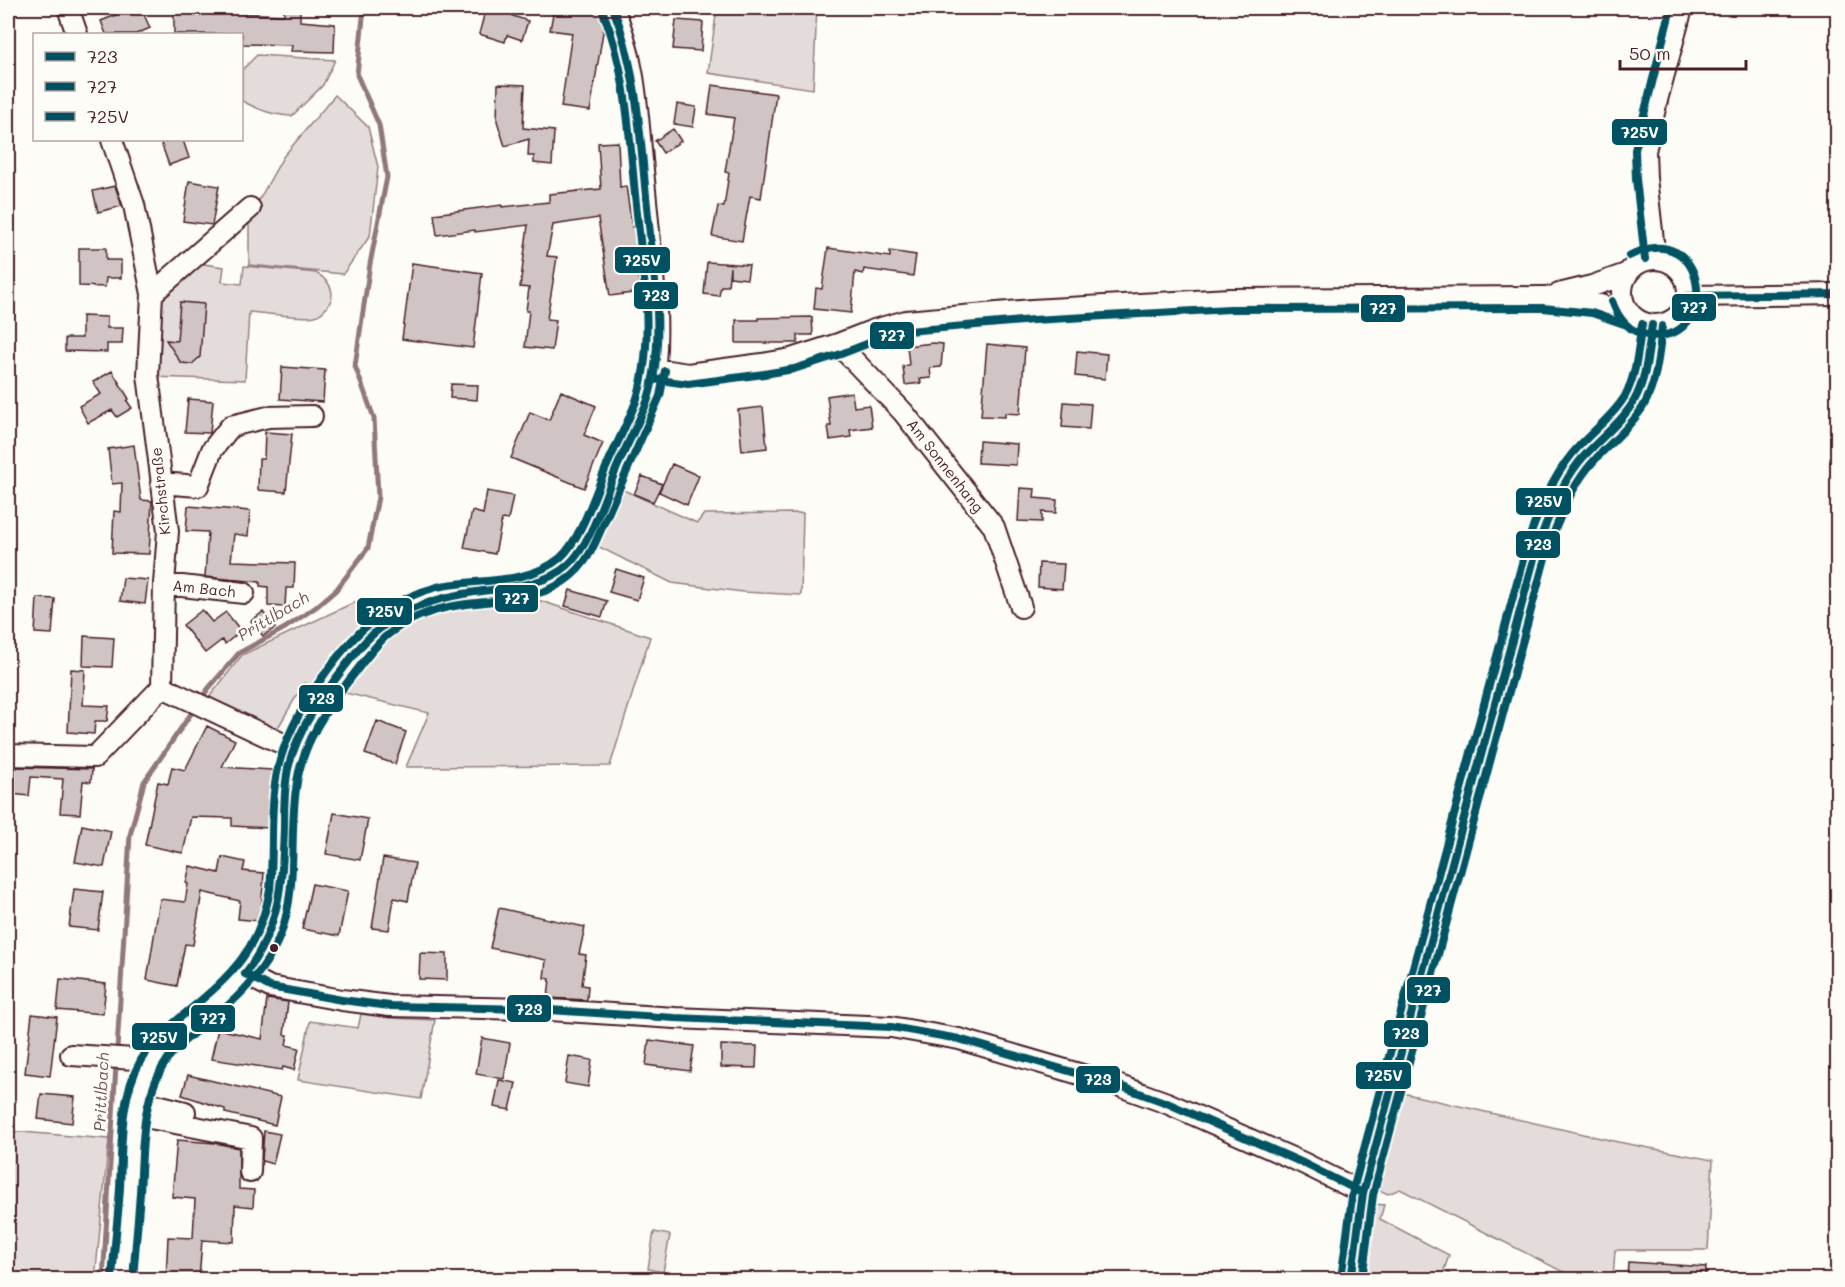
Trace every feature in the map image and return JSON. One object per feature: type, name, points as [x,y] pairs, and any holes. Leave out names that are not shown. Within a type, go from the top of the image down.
[{"type":"street","points":[[68,8],[77,33]]},
{"type":"street","points":[[122,1280],[136,1107],[143,1079],[160,1051],[253,966],[264,946],[278,907],[285,789],[294,749],[304,725],[317,704],[364,643],[379,628],[405,610],[444,597],[534,583],[550,577],[575,558],[592,526],[650,392],[657,346],[657,311],[635,90],[629,49],[613,8]]},
{"type":"street","points":[[1655,258],[1646,178],[1646,151],[1682,8]]},
{"type":"street","name":"Kirchstraße","points":[[112,141],[134,206],[152,294],[148,375],[168,531],[164,584],[162,687]]},
{"type":"street","points":[[152,294],[250,208]]},
{"type":"street","points":[[1544,297],[1592,286],[1626,274],[1644,260],[1655,258],[1666,260],[1683,274],[1688,296],[1680,314],[1662,325],[1637,321],[1624,305],[1620,291],[1626,274]]},
{"type":"street","points":[[1688,296],[1838,294]]},
{"type":"street","points":[[655,369],[688,374],[791,359],[906,321],[1032,310],[1230,299],[1544,297],[1594,303],[1630,315]]},
{"type":"street","points":[[1351,1280],[1363,1193],[1538,544],[1554,501],[1572,471],[1634,401],[1645,373],[1652,325]]},
{"type":"street","name":"Am Sonnenhang","points":[[838,344],[903,412],[994,527],[1021,607]]},
{"type":"street","points":[[161,483],[198,486],[212,450],[231,426],[268,417],[312,416]]},
{"type":"street","name":"Am Bach","points":[[164,584],[244,593]]},
{"type":"street","points":[[8,755],[95,757],[162,687],[294,749]]},
{"type":"street","points":[[245,974],[270,987],[390,1006],[534,1009],[675,1018],[891,1027],[959,1039],[1117,1085],[1167,1103],[1303,1163],[1363,1193]]},
{"type":"street","points":[[71,1055],[135,1059],[151,1065]]},
{"type":"street","points":[[136,1107],[223,1122]]},
{"type":"street","points":[[136,1107],[251,1138],[250,1172]]},
{"type":"shaded area","points":[[717,8],[817,8],[813,89],[708,73]]},
{"type":"shaded area","points":[[257,55],[335,60],[323,85],[292,116],[266,112],[243,102],[243,69]]},
{"type":"shaded area","points":[[335,95],[368,127],[378,167],[370,236],[343,274],[249,265],[249,218],[283,157]]},
{"type":"shaded area","points":[[197,263],[224,267],[222,282],[242,284],[244,266],[316,273],[325,279],[332,295],[329,305],[315,316],[249,312],[245,380],[151,377],[154,297]]},
{"type":"shaded area","points":[[619,488],[697,523],[704,514],[803,513],[801,595],[743,592],[672,583],[595,545]]},
{"type":"shaded area","points":[[529,597],[650,637],[610,766],[406,767],[429,713],[304,683],[276,731],[207,700],[242,655],[355,602]]},
{"type":"shaded area","points":[[361,1014],[435,1020],[421,1099],[298,1080],[310,1021],[358,1028]]},
{"type":"shaded area","points":[[1398,1092],[1618,1142],[1713,1160],[1708,1250],[1615,1250],[1613,1279],[1577,1279],[1400,1189],[1388,1194],[1379,1190],[1374,1183]]},
{"type":"shaded area","points":[[8,1131],[109,1139],[95,1279],[8,1279]]},
{"type":"shaded area","points":[[1374,1204],[1384,1205],[1380,1219],[1449,1255],[1444,1270],[1456,1279],[1358,1280],[1367,1207]]},
{"type":"shaded area","points":[[654,1232],[670,1235],[663,1272],[648,1269]]},
{"type":"building","points":[[133,8],[141,8],[150,28],[138,33],[106,33],[101,21]]},
{"type":"building","points":[[174,8],[284,15],[284,8],[300,8],[300,21],[335,24],[334,52],[291,51],[292,45],[243,44],[243,33],[174,33]]},
{"type":"building","points":[[486,8],[516,8],[513,16],[528,21],[522,40],[507,35],[505,42],[479,34]]},
{"type":"building","points":[[554,8],[602,11],[605,20],[590,111],[561,107],[572,33],[550,30]]},
{"type":"building","points":[[676,20],[703,22],[701,51],[673,49]]},
{"type":"building","points":[[498,84],[525,85],[523,128],[554,131],[552,165],[534,163],[534,156],[528,156],[529,139],[505,146],[497,121]]},
{"type":"building","points":[[712,85],[776,94],[761,198],[750,196],[742,241],[712,236],[718,206],[724,207],[729,173],[725,172],[734,118],[708,114]]},
{"type":"building","points":[[677,104],[696,107],[693,127],[674,124]]},
{"type":"building","points":[[673,129],[681,141],[663,153],[655,141]]},
{"type":"building","points":[[160,141],[183,141],[189,158],[169,165]]},
{"type":"building","points":[[618,142],[620,187],[626,186],[632,227],[636,226],[638,247],[634,248],[640,292],[610,296],[598,218],[553,225],[547,256],[557,257],[547,319],[556,320],[552,350],[525,347],[529,288],[520,287],[528,225],[437,235],[434,214],[502,205],[502,207],[549,202],[549,194],[601,189],[598,143]]},
{"type":"building","points":[[189,181],[219,186],[212,225],[183,221]]},
{"type":"building","points":[[115,186],[122,206],[98,212],[93,191]]},
{"type":"building","points":[[79,248],[106,248],[106,260],[121,260],[121,278],[106,278],[105,287],[79,286]]},
{"type":"building","points":[[828,248],[890,257],[890,251],[916,255],[913,276],[864,269],[863,274],[855,272],[851,313],[814,309],[816,288],[822,289]]},
{"type":"building","points":[[707,262],[749,265],[747,279],[730,277],[730,267],[728,286],[721,286],[719,296],[704,294]]},
{"type":"building","points":[[412,263],[482,273],[473,348],[402,339]]},
{"type":"building","points":[[180,302],[204,304],[200,357],[192,364],[181,363],[166,340],[177,341]]},
{"type":"building","points":[[82,316],[107,317],[107,328],[123,328],[122,344],[107,344],[107,352],[65,351],[65,338],[82,338]]},
{"type":"building","points":[[812,317],[813,335],[798,335],[798,343],[736,343],[736,320]]},
{"type":"building","points":[[943,344],[941,367],[930,368],[931,378],[920,379],[921,383],[905,385],[903,366],[909,365],[907,346]]},
{"type":"building","points":[[987,344],[1025,348],[1020,414],[1005,413],[1005,417],[981,416]]},
{"type":"building","points":[[1077,351],[1107,354],[1105,379],[1075,376]]},
{"type":"building","points":[[282,367],[325,370],[323,402],[280,399]]},
{"type":"building","points":[[112,371],[132,408],[117,417],[112,410],[88,423],[79,406],[101,394],[93,382]]},
{"type":"building","points":[[451,384],[478,385],[477,400],[450,398]]},
{"type":"building","points":[[561,391],[596,406],[584,435],[603,443],[584,488],[511,458],[530,412],[549,420]]},
{"type":"building","points":[[852,392],[854,407],[869,405],[872,427],[850,430],[851,437],[830,440],[828,426],[831,426],[827,396]]},
{"type":"building","points":[[188,399],[213,401],[210,433],[185,432]]},
{"type":"building","points":[[1064,402],[1091,404],[1089,429],[1062,427]]},
{"type":"building","points":[[763,407],[767,448],[742,451],[738,410]]},
{"type":"building","points":[[265,432],[292,434],[286,492],[258,490],[259,459],[264,459]]},
{"type":"building","points":[[979,441],[1017,444],[1016,465],[978,463]]},
{"type":"building","points":[[134,445],[141,500],[152,501],[149,554],[112,553],[114,511],[121,512],[122,483],[112,484],[108,449]]},
{"type":"building","points":[[672,464],[699,476],[687,505],[659,492]]},
{"type":"building","points":[[642,476],[662,484],[653,502],[634,494]]},
{"type":"building","points":[[1020,488],[1035,489],[1034,498],[1057,500],[1056,513],[1042,512],[1042,522],[1018,521]]},
{"type":"building","points":[[487,491],[513,496],[508,520],[502,519],[495,554],[464,548],[472,511],[483,514]]},
{"type":"building","points":[[188,506],[250,511],[248,536],[234,534],[231,561],[295,563],[294,588],[286,588],[285,607],[268,606],[268,587],[260,586],[260,582],[205,577],[208,532],[186,531]]},
{"type":"building","points":[[1039,563],[1064,564],[1062,589],[1038,587]]},
{"type":"building","points":[[616,569],[644,578],[637,600],[609,592]]},
{"type":"building","points":[[123,578],[148,580],[145,604],[120,601]]},
{"type":"building","points":[[570,590],[607,601],[602,617],[565,606]]},
{"type":"building","points":[[37,598],[55,599],[52,634],[35,633]]},
{"type":"building","points":[[202,610],[212,622],[226,612],[241,631],[225,644],[222,640],[205,653],[183,625]]},
{"type":"building","points":[[263,612],[275,628],[263,636],[251,621]]},
{"type":"building","points":[[84,636],[114,638],[112,667],[83,666]]},
{"type":"building","points":[[71,669],[85,670],[83,705],[109,706],[107,721],[95,721],[94,734],[68,732]]},
{"type":"building","points":[[377,721],[406,732],[395,764],[365,754]]},
{"type":"building","points":[[207,726],[235,740],[222,767],[272,770],[270,828],[232,826],[232,818],[191,817],[183,853],[145,845],[158,782],[168,784],[172,767],[185,770]]},
{"type":"building","points":[[14,767],[92,769],[91,782],[83,781],[80,814],[60,813],[63,779],[31,777],[29,796],[11,794]]},
{"type":"building","points":[[334,813],[368,819],[360,860],[326,854]]},
{"type":"building","points":[[82,825],[111,831],[104,867],[75,862]]},
{"type":"building","points":[[222,857],[245,862],[243,871],[264,873],[260,921],[238,919],[240,901],[202,892],[193,945],[185,944],[177,986],[147,980],[160,899],[185,902],[190,866],[219,873]]},
{"type":"building","points":[[383,858],[415,863],[408,901],[394,898],[389,930],[372,928]]},
{"type":"building","points":[[312,884],[348,891],[339,936],[302,929]]},
{"type":"building","points":[[74,889],[103,892],[98,930],[69,927]]},
{"type":"building","points":[[499,908],[585,927],[579,954],[586,955],[582,985],[588,986],[587,1000],[548,998],[550,979],[544,978],[546,960],[490,948]]},
{"type":"building","points":[[420,953],[447,954],[447,980],[419,979]]},
{"type":"building","points":[[60,979],[106,984],[103,1014],[57,1010]]},
{"type":"building","points":[[267,999],[288,1002],[284,1035],[288,1035],[286,1045],[299,1048],[294,1070],[211,1059],[218,1029],[262,1039]]},
{"type":"building","points":[[32,1014],[57,1017],[50,1076],[25,1073]]},
{"type":"building","points":[[482,1038],[510,1043],[504,1079],[476,1074]]},
{"type":"building","points":[[649,1040],[694,1046],[690,1071],[646,1065]]},
{"type":"building","points":[[721,1045],[757,1046],[756,1068],[721,1067]]},
{"type":"building","points":[[569,1056],[592,1060],[588,1087],[565,1083]]},
{"type":"building","points":[[188,1075],[281,1097],[275,1125],[225,1113],[225,1109],[182,1095]]},
{"type":"building","points":[[499,1080],[516,1083],[510,1110],[494,1107]]},
{"type":"building","points":[[41,1094],[75,1097],[72,1123],[38,1119]]},
{"type":"building","points":[[264,1131],[280,1134],[273,1164],[262,1161]]},
{"type":"building","points":[[177,1140],[215,1143],[239,1148],[239,1189],[254,1190],[253,1207],[235,1205],[234,1242],[202,1240],[199,1280],[166,1280],[168,1237],[193,1238],[195,1199],[172,1197]]},
{"type":"building","points":[[1628,1262],[1706,1267],[1705,1280],[1627,1280]]},
{"type":"waterway","name":"Prittlbach","points":[[103,1280],[130,835],[144,782],[208,689],[239,653],[285,628],[316,607],[336,590],[368,548],[378,497],[374,418],[355,366],[370,264],[387,177],[379,125],[357,75],[364,8]]},
{"type":"transit line","name":"723","points":[[245,974],[266,939],[277,905],[282,868],[284,798],[288,769],[299,737],[325,693],[369,638],[382,626],[397,617],[429,602],[447,597],[539,581],[550,577],[568,565],[590,534],[647,402],[656,355],[655,279],[637,106],[628,56],[613,8]]},
{"type":"transit line","name":"725V","points":[[1645,259],[1635,150],[1671,8]]},
{"type":"transit line","name":"725V","points":[[112,1279],[123,1122],[134,1075],[141,1060],[157,1039],[231,972],[242,959],[259,929],[270,890],[273,813],[278,768],[293,726],[305,704],[334,661],[351,642],[367,625],[396,604],[437,587],[501,580],[532,573],[560,558],[580,529],[635,404],[642,381],[647,331],[644,279],[623,82],[603,12]]},
{"type":"transit line","name":"727","points":[[1612,301],[1617,313],[1625,323],[1635,331],[1647,335],[1671,333],[1688,322],[1696,304],[1696,284],[1690,266],[1676,252],[1656,248],[1629,256]]},
{"type":"transit line","name":"723","points":[[1688,296],[1838,294]]},
{"type":"transit line","name":"727","points":[[653,379],[688,384],[794,369],[908,331],[1033,320],[1230,309],[1543,308],[1592,313],[1627,325]]},
{"type":"transit line","name":"725V","points":[[1341,1279],[1353,1190],[1528,541],[1546,496],[1558,474],[1578,447],[1613,412],[1625,396],[1635,370],[1642,324]]},
{"type":"transit line","name":"723","points":[[1351,1280],[1363,1193],[1538,544],[1572,471],[1622,418],[1634,401],[1644,373],[1652,325]]},
{"type":"transit line","name":"727","points":[[1362,1280],[1373,1195],[1548,547],[1565,506],[1581,478],[1630,424],[1648,398],[1654,378],[1662,326]]},
{"type":"transit line","name":"727","points":[[133,1280],[143,1140],[148,1105],[153,1089],[160,1072],[173,1052],[223,1010],[252,981],[269,958],[281,933],[290,897],[294,807],[299,773],[309,742],[325,713],[373,650],[385,637],[402,625],[440,609],[518,598],[546,591],[579,569],[594,546],[660,396],[665,371]]},
{"type":"transit line","name":"723","points":[[245,974],[270,987],[390,1006],[534,1009],[675,1018],[891,1027],[959,1039],[1117,1085],[1167,1103],[1303,1163],[1363,1193]]}]
